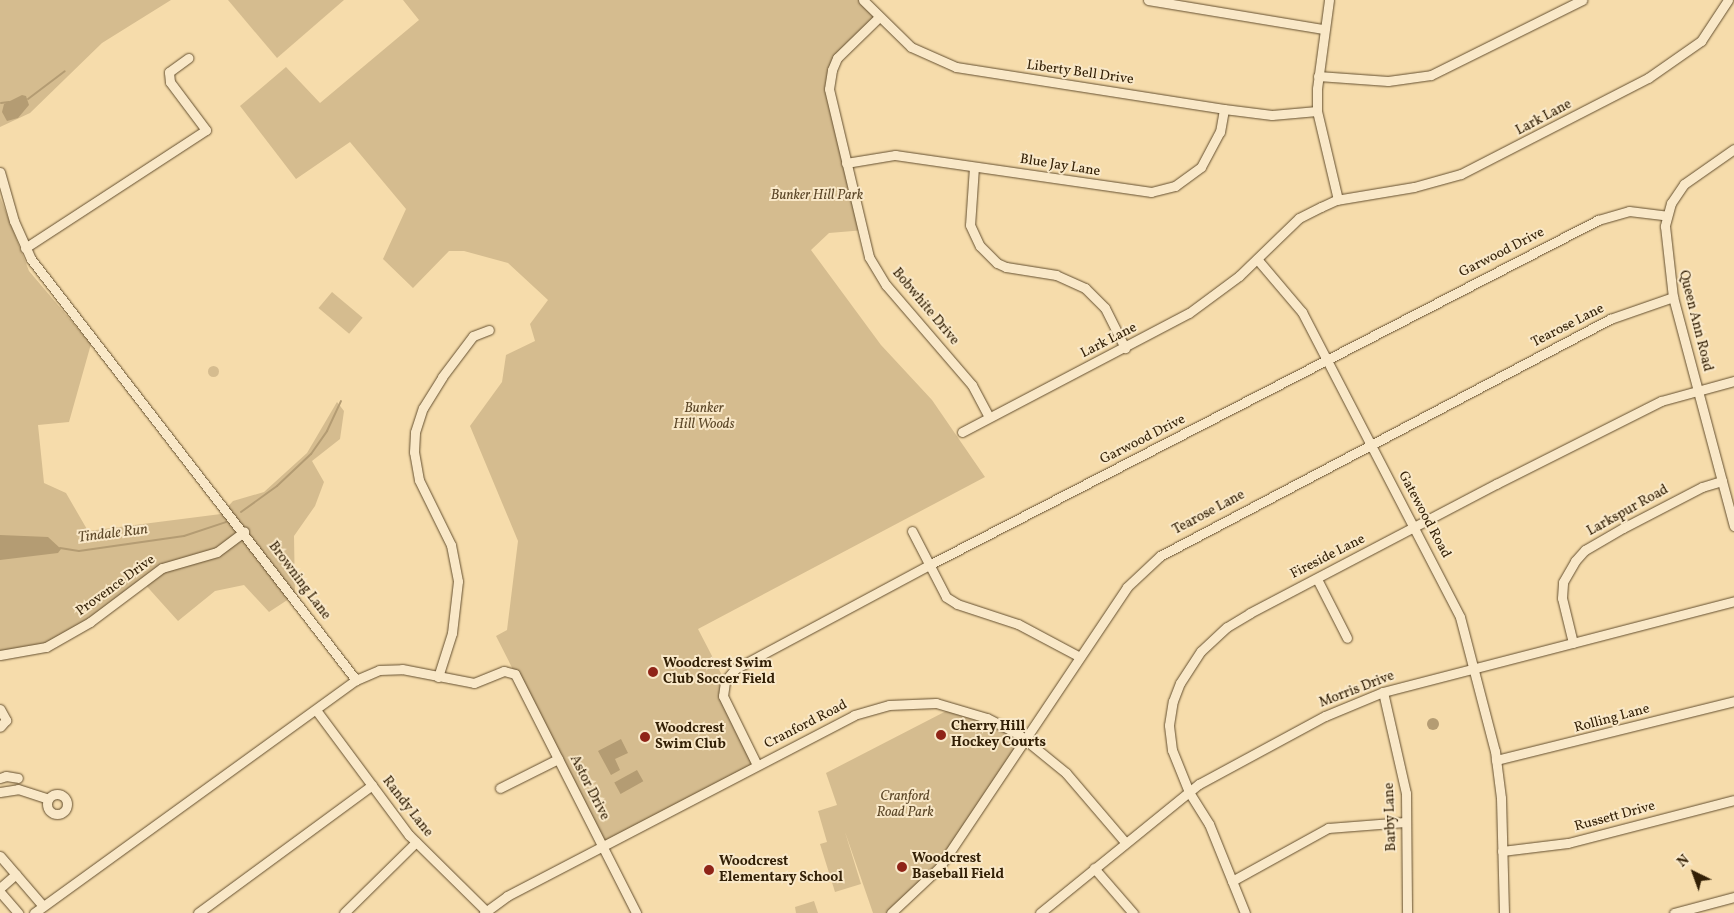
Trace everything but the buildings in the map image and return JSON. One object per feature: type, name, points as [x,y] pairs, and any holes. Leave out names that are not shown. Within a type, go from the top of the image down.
[{"type":"street","name":"Liberty Bell Drive","points":[[863,0],[878,18],[911,47],[956,67],[1272,115],[1317,111]]},
{"type":"street","points":[[1148,0],[1324,29]]},
{"type":"street","points":[[1257,259],[1299,218],[1338,200],[1317,111],[1318,76],[1329,0]]},
{"type":"street","points":[[1318,76],[1388,81],[1431,75],[1464,62],[1582,0]]},
{"type":"street","name":"Lark Lane","points":[[1338,200],[1438,182],[1529,141],[1673,64],[1701,41],[1728,0]]},
{"type":"street","name":"Bobwhite Drive","points":[[878,18],[837,58],[832,70],[831,101],[869,257],[886,285],[972,385],[989,417]]},
{"type":"street","points":[[25,248],[206,130],[170,82],[169,72],[188,58]]},
{"type":"street","name":"Blue Jay Lane","points":[[846,162],[895,155],[1098,186],[1151,192],[1164,190],[1186,180],[1201,167],[1214,146],[1224,109]]},
{"type":"street","name":"Queen Ann Road","points":[[1734,149],[1684,184],[1671,203],[1667,216],[1666,250],[1673,297],[1734,526]]},
{"type":"street","points":[[974,167],[970,225],[980,246],[997,264],[1056,275],[1084,288],[1105,308],[1125,348]]},
{"type":"street","name":"Browning Lane","points":[[0,172],[14,221],[25,248],[48,283],[244,532],[356,680]]},
{"type":"street","name":"Garwood Drive","points":[[757,765],[724,699],[723,687],[728,675],[929,565],[1598,220],[1629,211],[1667,216]]},
{"type":"street","name":"Lark Lane","points":[[962,432],[1125,348],[1216,296],[1257,259]]},
{"type":"street","name":"Gatewood Road","points":[[1257,259],[1302,312],[1460,617],[1475,670],[1496,760],[1504,913]]},
{"type":"street","name":"Tearose Lane","points":[[891,913],[939,868],[1027,740],[1127,587],[1160,556],[1610,319],[1673,297]]},
{"type":"street","points":[[34,913],[356,680],[387,669],[402,669],[438,677],[452,634],[458,581],[451,545],[419,480],[414,452],[415,432],[423,408],[442,376],[473,336],[489,330]]},
{"type":"street","name":"Fireside Lane","points":[[1245,913],[1209,824],[1189,792],[1176,765],[1169,725],[1180,683],[1201,651],[1227,627],[1661,401],[1734,380]]},
{"type":"street","name":"Larkspur Road","points":[[1573,643],[1562,598],[1563,582],[1575,561],[1585,550],[1702,486],[1722,480]]},
{"type":"street","points":[[912,531],[946,597],[957,604],[1018,624],[1080,657]]},
{"type":"street","name":"Provence Drive","points":[[0,656],[32,651],[52,644],[90,622],[162,568],[217,552],[244,532]]},
{"type":"street","points":[[1317,579],[1347,638]]},
{"type":"street","name":"Morris Drive","points":[[1040,913],[1124,842],[1189,792],[1240,760],[1308,725],[1383,692],[1475,670],[1734,601]]},
{"type":"street","name":"Astor Drive","points":[[438,677],[474,683],[505,671],[516,676],[636,913]]},
{"type":"street","name":"Barby Lane","points":[[1383,692],[1406,793],[1407,913]]},
{"type":"street","name":"Rolling Lane","points":[[1496,760],[1734,701]]},
{"type":"street","name":"Cranford Road","points":[[485,912],[507,896],[602,845],[854,715],[881,707],[921,702],[987,718],[1027,740],[1071,778],[1124,842]]},
{"type":"street","points":[[0,709],[6,720],[0,727]]},
{"type":"street","name":"Randy Lane","points":[[316,710],[416,842],[485,912]]},
{"type":"street","points":[[500,788],[558,759]]},
{"type":"street","points":[[0,778],[6,776],[18,778]]},
{"type":"street","points":[[198,913],[372,785]]},
{"type":"street","points":[[0,792],[18,789],[48,799]]},
{"type":"street","name":"Russett Drive","points":[[1502,851],[1568,843],[1734,800]]},
{"type":"street","points":[[1232,881],[1328,828],[1405,822]]},
{"type":"street","points":[[344,913],[416,842]]},
{"type":"street","points":[[0,856],[43,906]]},
{"type":"street","points":[[1094,868],[1133,913]]},
{"type":"street","points":[[0,888],[16,874]]},
{"type":"street","points":[[0,892],[18,913]]},
{"type":"street","points":[[1674,913],[1734,898]]},
{"type":"green space","points":[[0,0],[171,0],[102,43],[30,113],[0,127]]},
{"type":"green space","points":[[228,0],[344,0],[277,58]]},
{"type":"green space","points":[[403,0],[867,0],[878,20],[840,60],[829,89],[865,230],[829,233],[811,250],[881,345],[932,400],[985,477],[698,629],[725,681],[723,685],[757,765],[602,845],[496,636],[507,630],[518,541],[470,426],[502,382],[506,355],[535,341],[530,324],[548,300],[508,263],[464,251],[449,251],[413,288],[383,259],[406,209],[350,142],[296,179],[240,106],[286,67],[320,103],[419,20]]},
{"type":"green space","points":[[0,197],[29,271],[91,344],[69,422],[38,425],[44,483],[66,493],[88,531],[221,514],[233,501],[264,492],[307,453],[337,402],[344,411],[340,439],[312,461],[324,482],[315,506],[294,536],[295,595],[269,612],[244,585],[215,591],[178,621],[142,581],[42,650],[0,651]]},
{"type":"green space","points":[[332,292],[363,318],[349,334],[319,308]]},
{"type":"green space","points":[[211,366],[215,366],[218,371],[217,375],[211,376],[208,373],[208,369]]},
{"type":"green space","name":"Cranford Road Park","points":[[954,707],[1027,740],[957,843],[891,913],[873,913],[845,832],[861,884],[835,892],[820,844],[827,842],[818,811],[837,805],[826,773]]},
{"type":"green space","points":[[814,901],[818,913],[796,913],[795,907]]},
{"type":"shaded area","points":[[22,95],[26,96],[29,105],[18,118],[7,121],[2,112],[4,104]]},
{"type":"shaded area","points":[[0,535],[48,537],[61,549],[58,553],[0,560]]},
{"type":"shaded area","points":[[1431,718],[1435,718],[1439,724],[1435,730],[1431,730],[1427,726],[1427,722]]},
{"type":"shaded area","points":[[621,739],[628,753],[615,759],[620,770],[611,775],[598,751]]},
{"type":"shaded area","points":[[637,770],[643,781],[621,794],[614,783]]},
{"type":"waterway","points":[[28,99],[65,71]]},
{"type":"waterway","points":[[1,103],[9,102]]},
{"type":"waterway","name":"Tindale Run","points":[[241,512],[277,486],[311,454],[327,431],[341,401]]},
{"type":"waterway","name":"Tindale Run","points":[[60,548],[79,551],[184,536],[226,522]]},
{"type":"place","name":"Woodcrest Swim Club Soccer Field","points":[[653,672]]},
{"type":"place","name":"Cherry Hill Hockey Courts","points":[[941,735]]},
{"type":"place","name":"Woodcrest Swim Club","points":[[645,737]]},
{"type":"place","name":"Woodcrest Baseball Field","points":[[902,867]]},
{"type":"place","name":"Woodcrest Elementary School","points":[[709,870]]},
{"type":"park label","name":"Bunker Hill Park","points":[[817,196]]},
{"type":"park label","name":"Bunker Hill Woods","points":[[704,418]]}]
